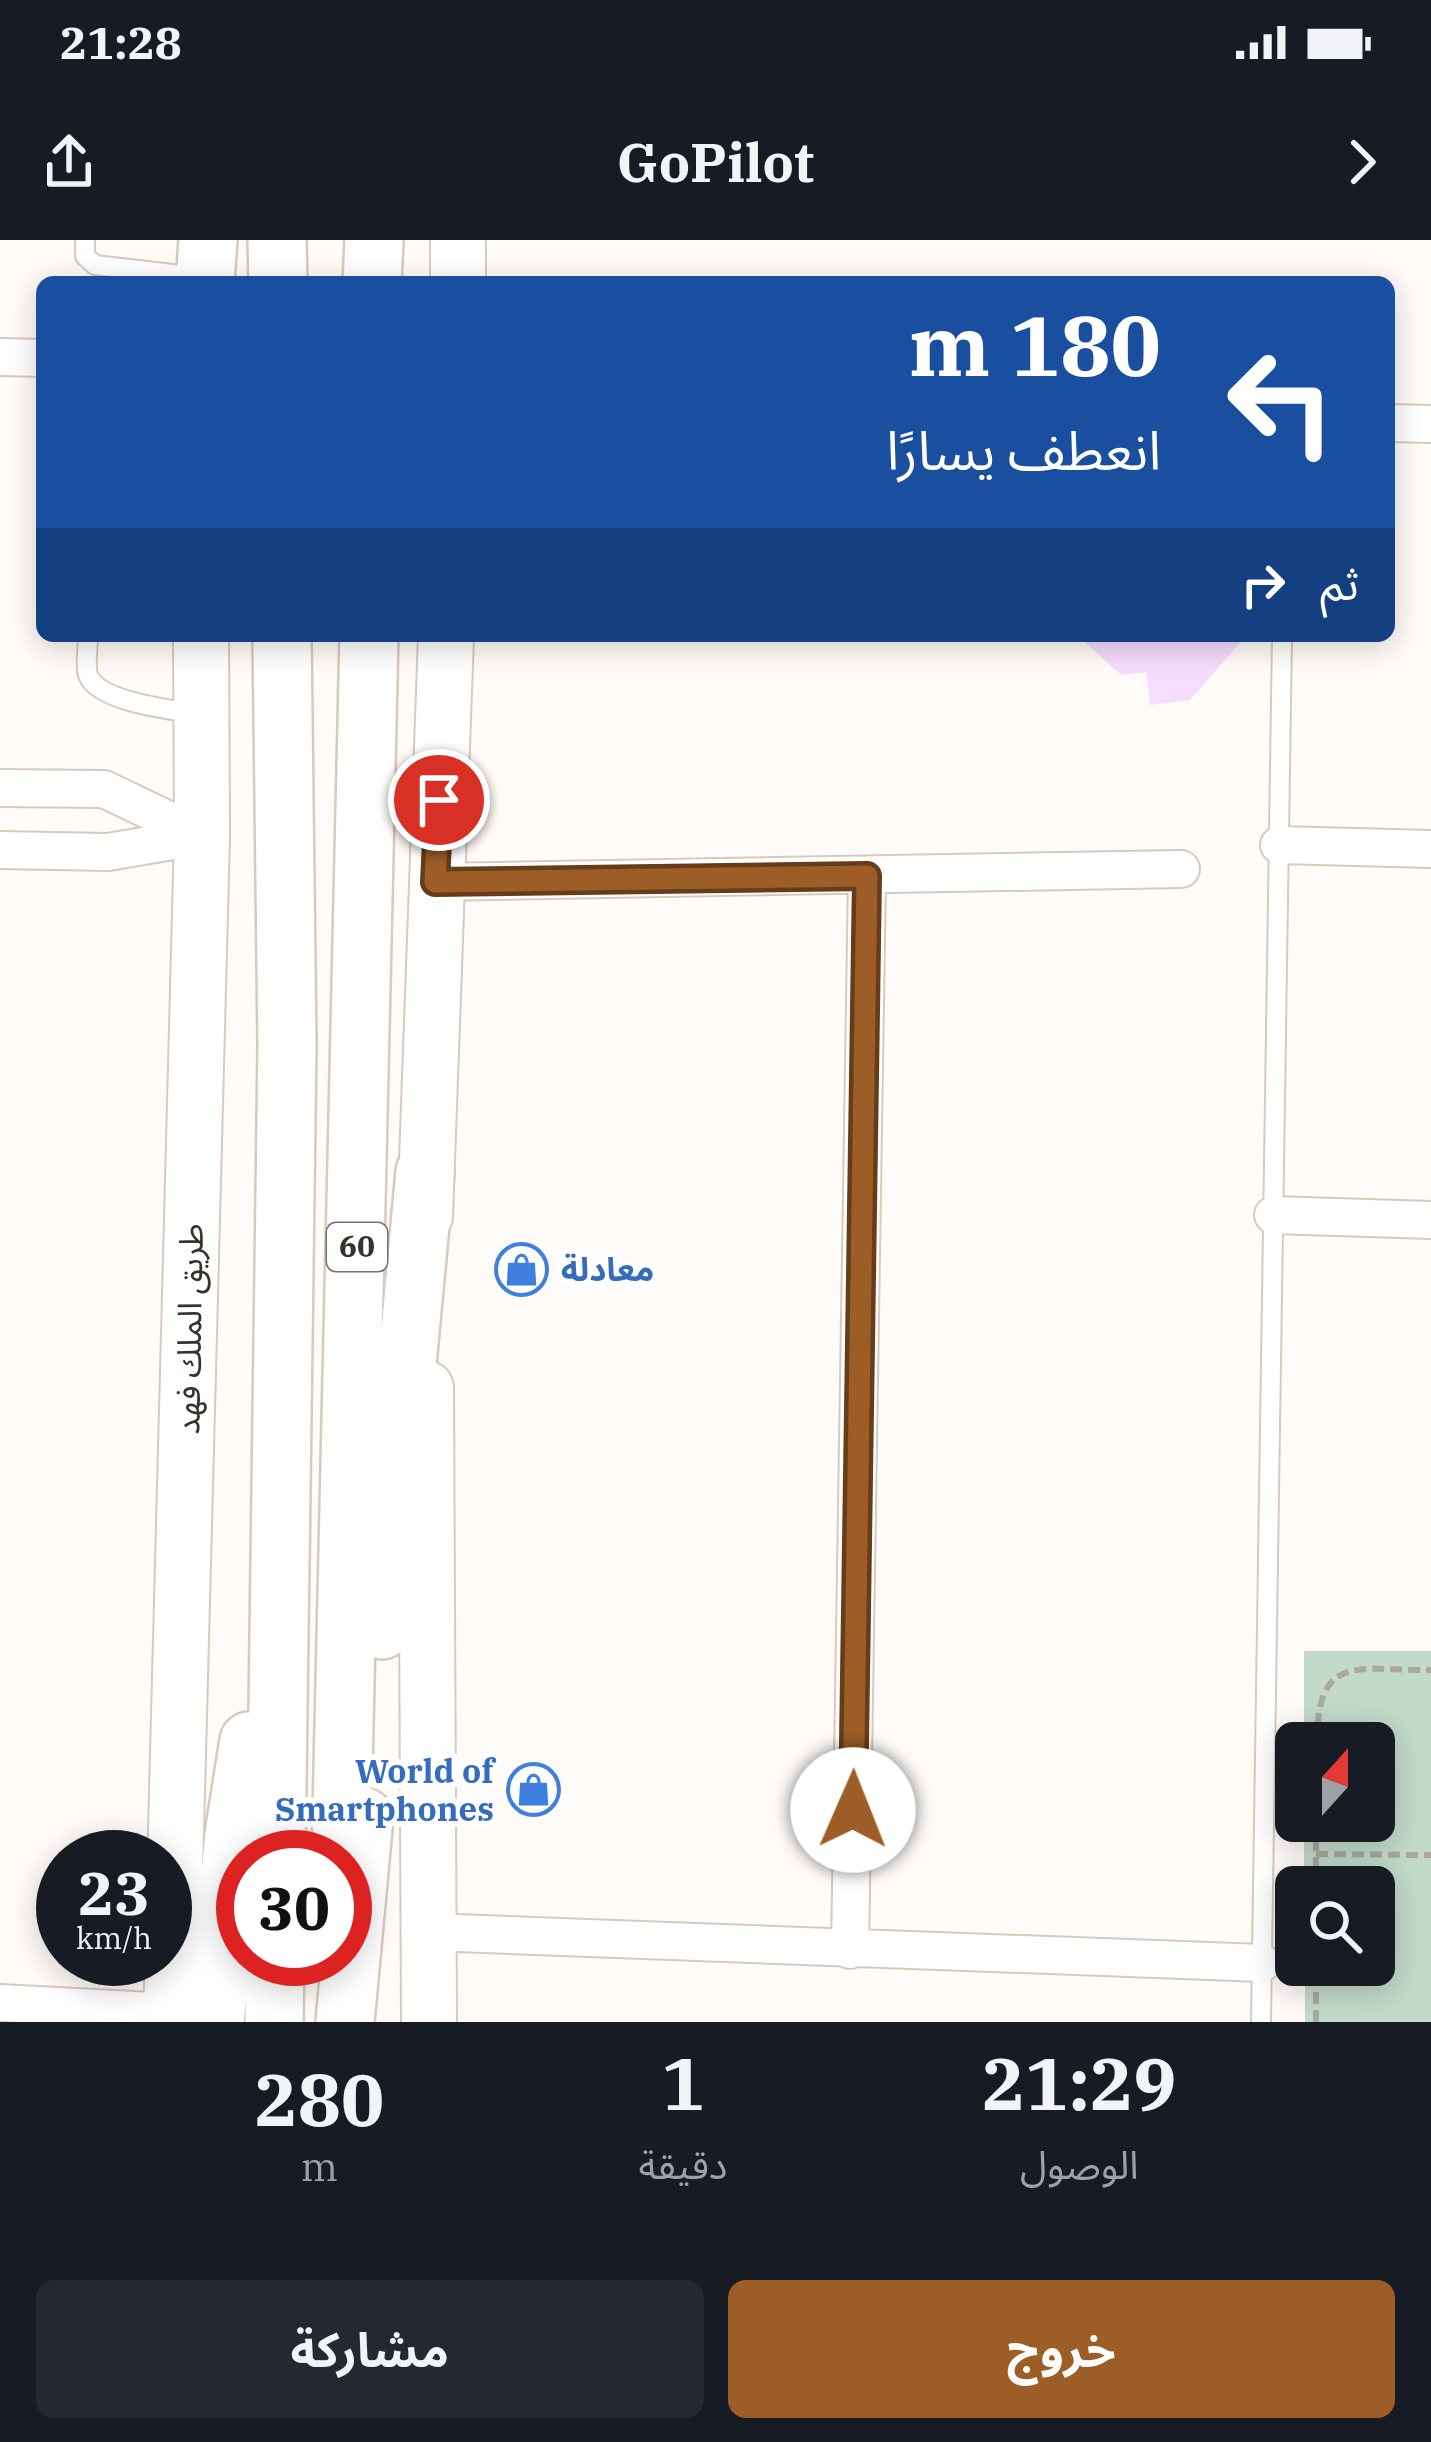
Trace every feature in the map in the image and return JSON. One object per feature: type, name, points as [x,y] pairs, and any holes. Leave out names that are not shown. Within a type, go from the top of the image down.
[{"type":"highway","points":[[278,240],[278,276]]},
{"type":"highway","points":[[372,276],[374,240]]},
{"type":"highway","name":"60","points":[[276,1830],[287,1045],[282,642]]},
{"type":"highway","name":"60","points":[[342,1830],[369,642]]},
{"type":"highway","points":[[341,2022],[425,1172]]},
{"type":"highway","points":[[186,2019],[234,1834],[279,1559]]},
{"type":"highway","points":[[274,2022],[275,1986]]},
{"type":"highway","points":[[340,1986],[341,2022]]},
{"type":"main road","points":[[393,240],[395,276]]},
{"type":"main road","points":[[458,240],[458,276]]},
{"type":"main road","name":"طريق الملك فهد","points":[[186,2019],[201,642]]},
{"type":"main road","points":[[416,642],[435,882]]},
{"type":"main road","points":[[429,2022],[425,1172],[446,642]]},
{"type":"street","points":[[0,357],[36,358]]},
{"type":"street","points":[[1395,423],[1431,424]]},
{"type":"street","points":[[0,788],[104,789],[202,836]]},
{"type":"street","points":[[0,850],[108,852],[202,836]]},
{"type":"street","points":[[1279,844],[1431,849]]},
{"type":"street","points":[[435,882],[1180,868]]},
{"type":"street","points":[[850,1950],[867,876]]},
{"type":"street","points":[[1273,1215],[1431,1220]]},
{"type":"street","points":[[429,1932],[1262,1963]]},
{"type":"street","points":[[0,2003],[40,2014],[186,2019]]},
{"type":"lane","points":[[85,240],[85,256],[95,265],[202,264]]},
{"type":"lane","points":[[88,642],[87,672],[94,684],[113,696],[201,716]]},
{"type":"lane","points":[[1261,2022],[1282,642]]},
{"type":"path","points":[[1317,1722],[1317,1707],[1331,1679],[1344,1671],[1431,1670]]},
{"type":"path","points":[[1316,1842],[1316,1866]]},
{"type":"path","points":[[1316,1854],[1431,1856]]},
{"type":"path","points":[[1316,1986],[1316,2022]]},
{"type":"green space","points":[[1304,1651],[1431,1651],[1431,2022],[1305,2022],[1305,1986],[1395,1986],[1395,1866],[1304,1866],[1304,1842],[1395,1842],[1395,1722],[1304,1722]]},
{"type":"building","points":[[1085,642],[1241,642],[1190,700],[1150,705],[1146,672],[1121,675]]},
{"type":"place","name":"معادلة","points":[[522,1269]]},
{"type":"place","name":"World of Smartphones","points":[[533,1790]]},
{"type":"route","points":[[439,800],[435,882],[867,876],[853,1810]]}]
